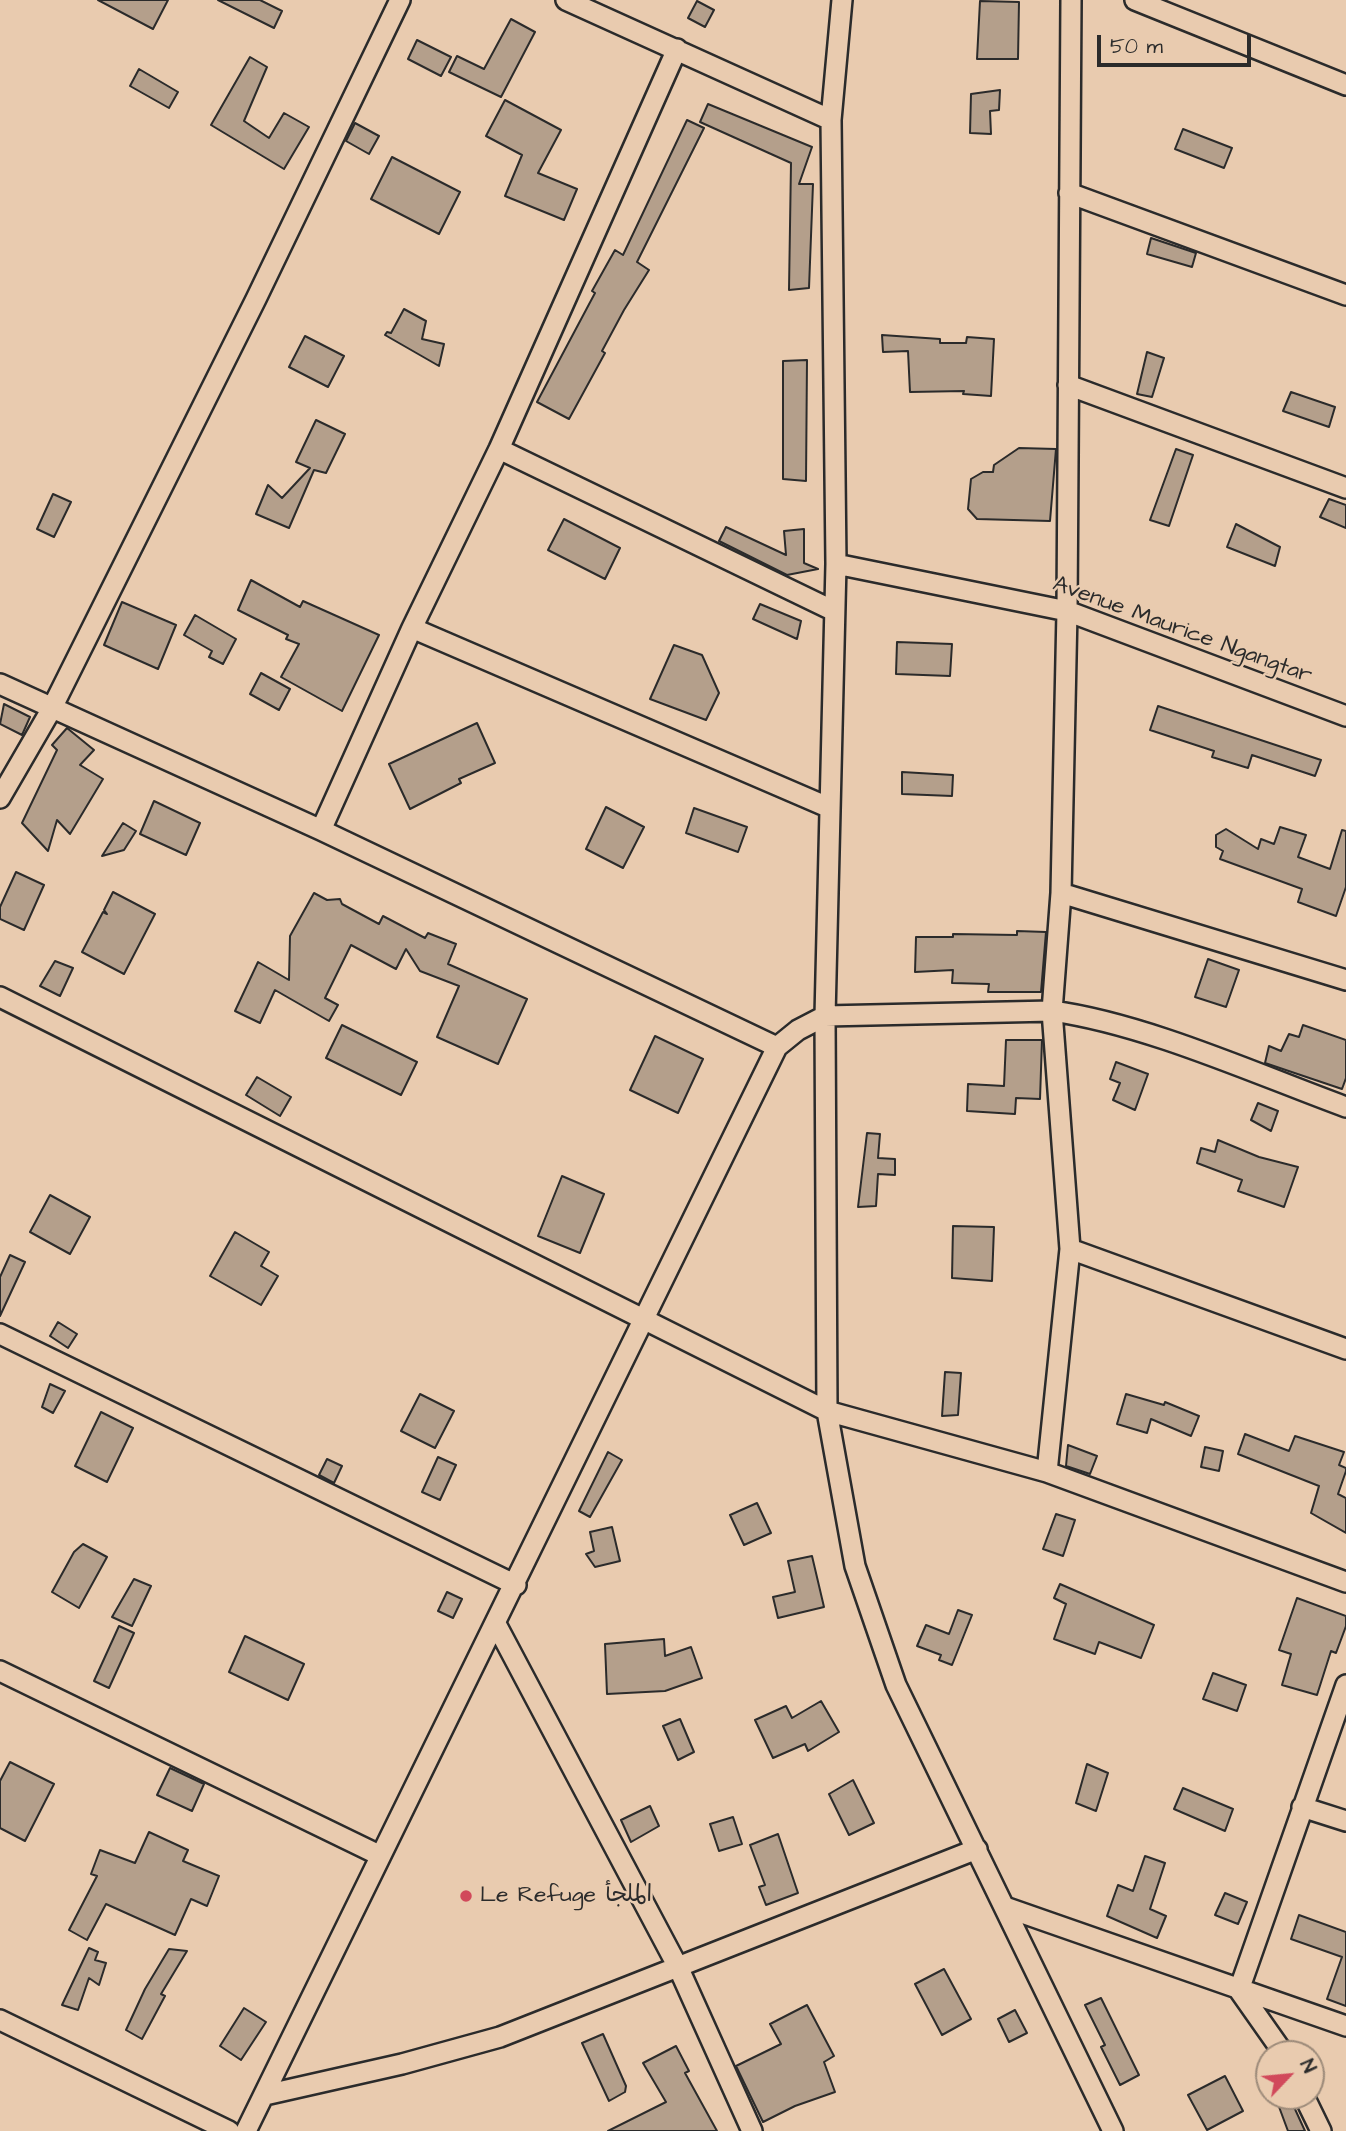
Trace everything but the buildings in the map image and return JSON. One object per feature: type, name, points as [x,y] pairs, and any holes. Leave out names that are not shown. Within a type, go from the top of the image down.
[{"type":"street","points":[[0,798],[51,709],[256,299],[400,0]]},
{"type":"street","points":[[566,0],[831,120]]},
{"type":"street","points":[[842,0],[831,120],[836,564],[825,1016],[827,1411],[844,1513],[871,1618],[896,1685],[1113,2131]]},
{"type":"street","points":[[1047,1472],[1070,1249],[1052,1011],[1061,893],[1067,611],[1070,0]]},
{"type":"street","points":[[1135,0],[1346,85]]},
{"type":"street","points":[[321,830],[412,628],[499,449],[677,49]]},
{"type":"street","points":[[1069,193],[1346,295]]},
{"type":"street","points":[[1068,385],[1346,488]]},
{"type":"street","points":[[499,449],[834,611]]},
{"type":"street","name":"Avenue Maurice Ngangtar","points":[[836,564],[1067,611],[1346,716]]},
{"type":"street","points":[[412,628],[830,808]]},
{"type":"street","points":[[0,684],[321,830],[777,1047]]},
{"type":"street","points":[[1061,893],[1346,981]]},
{"type":"street","points":[[0,997],[827,1411],[1047,1472],[1346,1582]]},
{"type":"street","points":[[246,2131],[379,1855],[516,1585],[777,1047],[799,1030],[825,1016],[1052,1011],[1086,1015],[1163,1040],[1346,1107]]},
{"type":"street","points":[[1070,1249],[1346,1349]]},
{"type":"street","points":[[0,1334],[516,1585]]},
{"type":"street","points":[[496,1624],[679,1969],[752,2131]]},
{"type":"street","points":[[0,1671],[379,1855]]},
{"type":"street","points":[[1238,1990],[1346,1685]]},
{"type":"street","points":[[1302,1807],[1346,1821]]},
{"type":"street","points":[[265,2095],[402,2064],[500,2037],[679,1969],[977,1849]]},
{"type":"street","points":[[1005,1908],[1346,2026]]},
{"type":"street","points":[[1238,1990],[1274,2040]]},
{"type":"street","points":[[0,2020],[217,2130]]},
{"type":"street","points":[[1311,2110],[1321,2131]]},
{"type":"place","name":"Le Refuge الملجأ","points":[[466,1896]]}]
